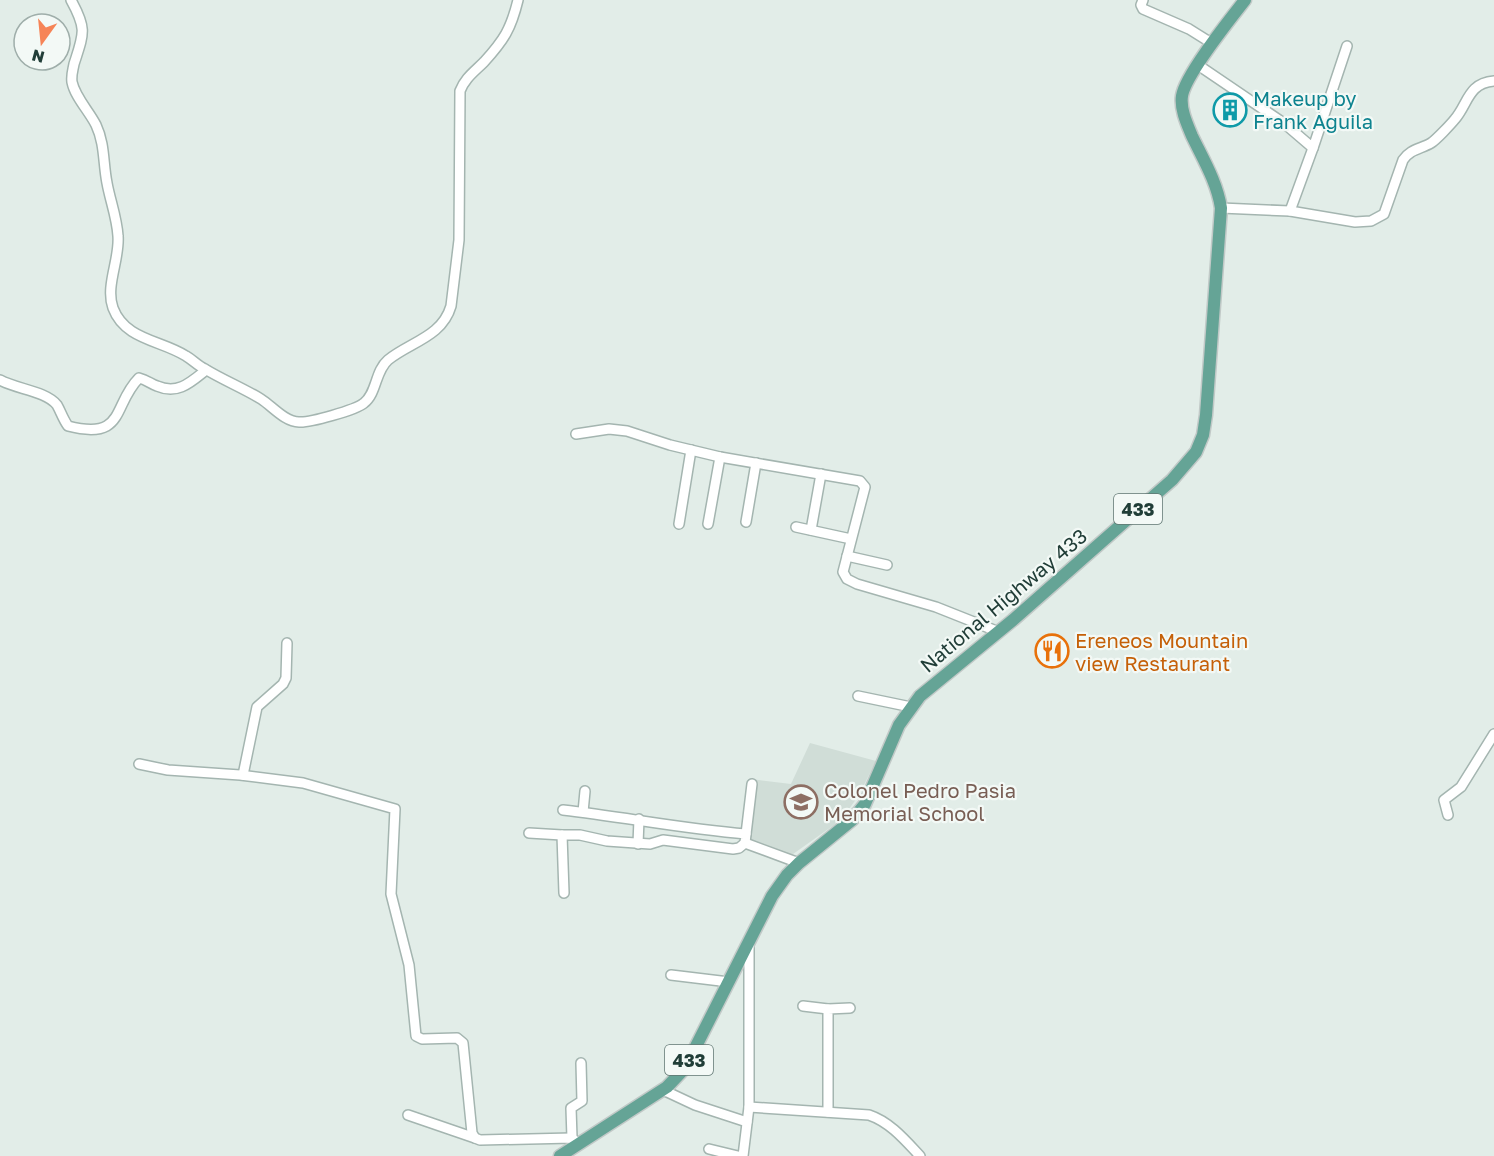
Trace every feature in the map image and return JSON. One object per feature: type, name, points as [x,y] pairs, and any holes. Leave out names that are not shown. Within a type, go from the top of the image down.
[{"type":"main road","name":"National Highway 433","points":[[560,1156],[575,1141],[663,1090],[685,1068],[772,896],[799,863],[852,820],[865,804],[899,726],[911,707],[928,688],[999,632],[1172,480],[1196,452],[1203,435],[1206,415],[1221,208],[1218,192],[1183,111],[1182,96],[1198,64],[1245,0]]},
{"type":"street","points":[[71,0],[83,27],[71,74],[72,83],[96,124],[101,138],[106,181],[117,223],[118,238],[111,297],[113,308],[126,327],[137,335],[170,348],[262,400],[293,422],[301,423],[341,413],[364,403],[370,397],[385,362],[420,342],[448,316],[459,240],[460,91],[465,80],[483,63],[507,34],[518,0]]},
{"type":"street","points":[[1143,0],[1141,5],[1143,9],[1189,29],[1213,44]]},
{"type":"street","points":[[1290,211],[1347,46]]},
{"type":"street","points":[[1198,64],[1285,124],[1313,148]]},
{"type":"street","points":[[1221,208],[1290,211],[1354,222],[1371,221],[1384,214],[1407,153],[1436,140],[1456,119],[1468,95],[1487,81],[1494,81]]},
{"type":"street","points":[[0,380],[52,400],[68,426],[94,429],[105,427],[114,421],[139,378],[157,386],[178,389],[189,384],[206,370]]},
{"type":"street","points":[[576,434],[609,429],[627,431],[720,457],[821,474],[864,484],[843,572],[847,579],[936,607],[999,632]]},
{"type":"street","points":[[679,524],[692,450]]},
{"type":"street","points":[[708,524],[720,457]]},
{"type":"street","points":[[746,522],[756,463]]},
{"type":"street","points":[[811,530],[821,474]]},
{"type":"street","points":[[796,527],[851,539]]},
{"type":"street","points":[[847,555],[887,565]]},
{"type":"street","points":[[243,775],[257,706],[279,688],[286,678],[287,643]]},
{"type":"street","points":[[858,696],[911,707]]},
{"type":"street","points":[[1448,815],[1444,800],[1461,787],[1494,734]]},
{"type":"street","points":[[139,764],[196,773],[243,775],[303,783],[395,809],[391,894],[409,965],[416,1036],[422,1039],[457,1038],[463,1043],[472,1132],[475,1138]]},
{"type":"street","points":[[529,832],[580,835],[638,844],[650,844],[663,840],[739,848],[745,838],[752,784]]},
{"type":"street","points":[[584,812],[585,791]]},
{"type":"street","points":[[562,810],[639,819],[745,838],[799,863]]},
{"type":"street","points":[[638,844],[639,819]]},
{"type":"street","points":[[562,835],[564,893]]},
{"type":"street","points":[[743,1156],[749,1107],[749,941]]},
{"type":"street","points":[[671,975],[729,982]]},
{"type":"street","points":[[803,1006],[828,1009],[850,1008]]},
{"type":"street","points":[[828,1009],[828,1112]]},
{"type":"street","points":[[408,1115],[480,1140],[575,1141],[572,1108],[582,1101],[581,1063]]},
{"type":"street","points":[[663,1090],[694,1105],[747,1122]]},
{"type":"street","points":[[749,1107],[855,1113],[882,1120],[905,1139],[920,1156]]},
{"type":"street","points":[[709,1149],[738,1156]]},
{"type":"shaded area","name":"Colonel Pedro Pasia Memorial School","points":[[810,743],[876,761],[859,795],[849,809],[834,825],[786,859],[745,842],[751,779],[791,784]]},
{"type":"place","name":"Makeup by Frank Aguila","points":[[1230,110]]},
{"type":"place","name":"Ereneos Mountain view Restaurant","points":[[1052,651]]},
{"type":"place","name":"Colonel Pedro Pasia Memorial School","points":[[801,802]]}]
